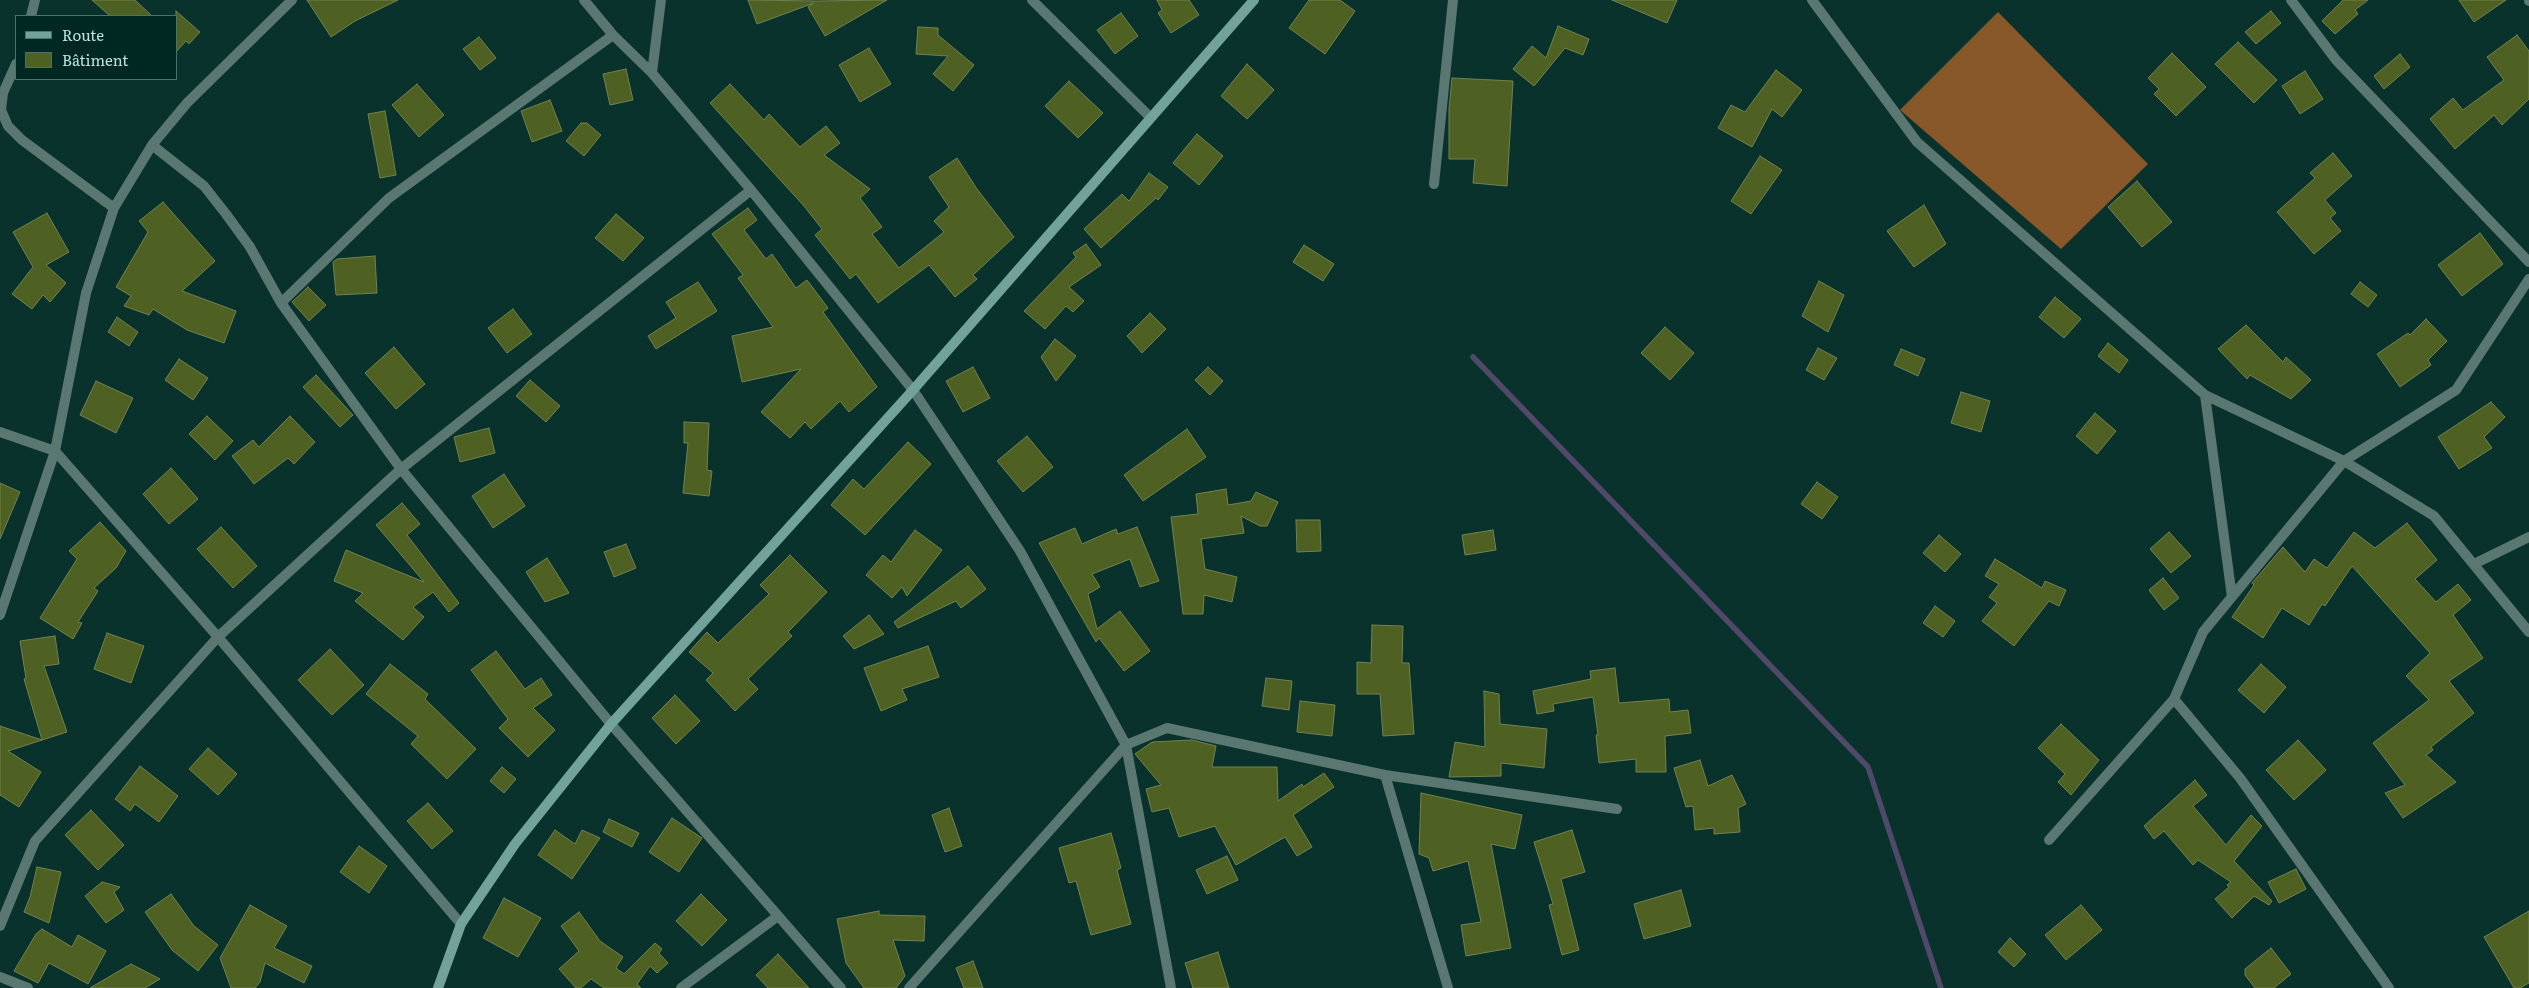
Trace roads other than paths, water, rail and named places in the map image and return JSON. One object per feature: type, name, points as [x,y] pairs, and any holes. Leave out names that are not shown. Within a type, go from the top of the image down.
[{"type":"street","points":[[31,15],[34,0]]},
{"type":"street","points":[[0,615],[55,451],[86,293],[114,208],[152,145],[187,103],[292,0]]},
{"type":"street","points":[[584,0],[613,35],[652,73],[751,190],[913,390],[1020,551],[1126,745],[1171,988]]},
{"type":"street","points":[[652,73],[661,0]]},
{"type":"street","points":[[1032,0],[1150,117]]},
{"type":"street","points":[[438,988],[460,924],[515,844],[611,724],[913,390],[1254,0]]},
{"type":"street","points":[[1434,184],[1453,0]]},
{"type":"street","points":[[1812,0],[1917,142],[2205,395],[2344,461],[2434,516],[2529,632]]},
{"type":"street","points":[[2291,0],[2336,60],[2529,262]]},
{"type":"street","points":[[281,303],[389,198],[613,35]]},
{"type":"street","points":[[15,66],[2,93],[0,110],[8,126],[22,140],[114,208]]},
{"type":"street","points":[[152,145],[204,186],[250,247],[281,303],[401,470],[611,724],[841,988]]},
{"type":"street","points":[[0,926],[35,841],[218,636],[401,470],[751,190]]},
{"type":"street","points":[[2049,840],[2174,699],[2203,632],[2344,461],[2456,390],[2529,279]]},
{"type":"street","points":[[2205,395],[2232,597]]},
{"type":"street","points":[[0,432],[55,451],[218,636],[460,924]]},
{"type":"street","points":[[2474,564],[2529,536]]},
{"type":"street","points":[[2174,699],[2240,778],[2389,988]]},
{"type":"street","points":[[909,988],[1126,745],[1167,728],[1385,776],[1617,809]]},
{"type":"street","points":[[1385,776],[1448,988]]},
{"type":"street","points":[[681,988],[778,916]]},
{"type":"street","points":[[0,976],[28,988]]},
{"type":"waterway","points":[[1473,357],[1868,767],[1941,988]]}]
